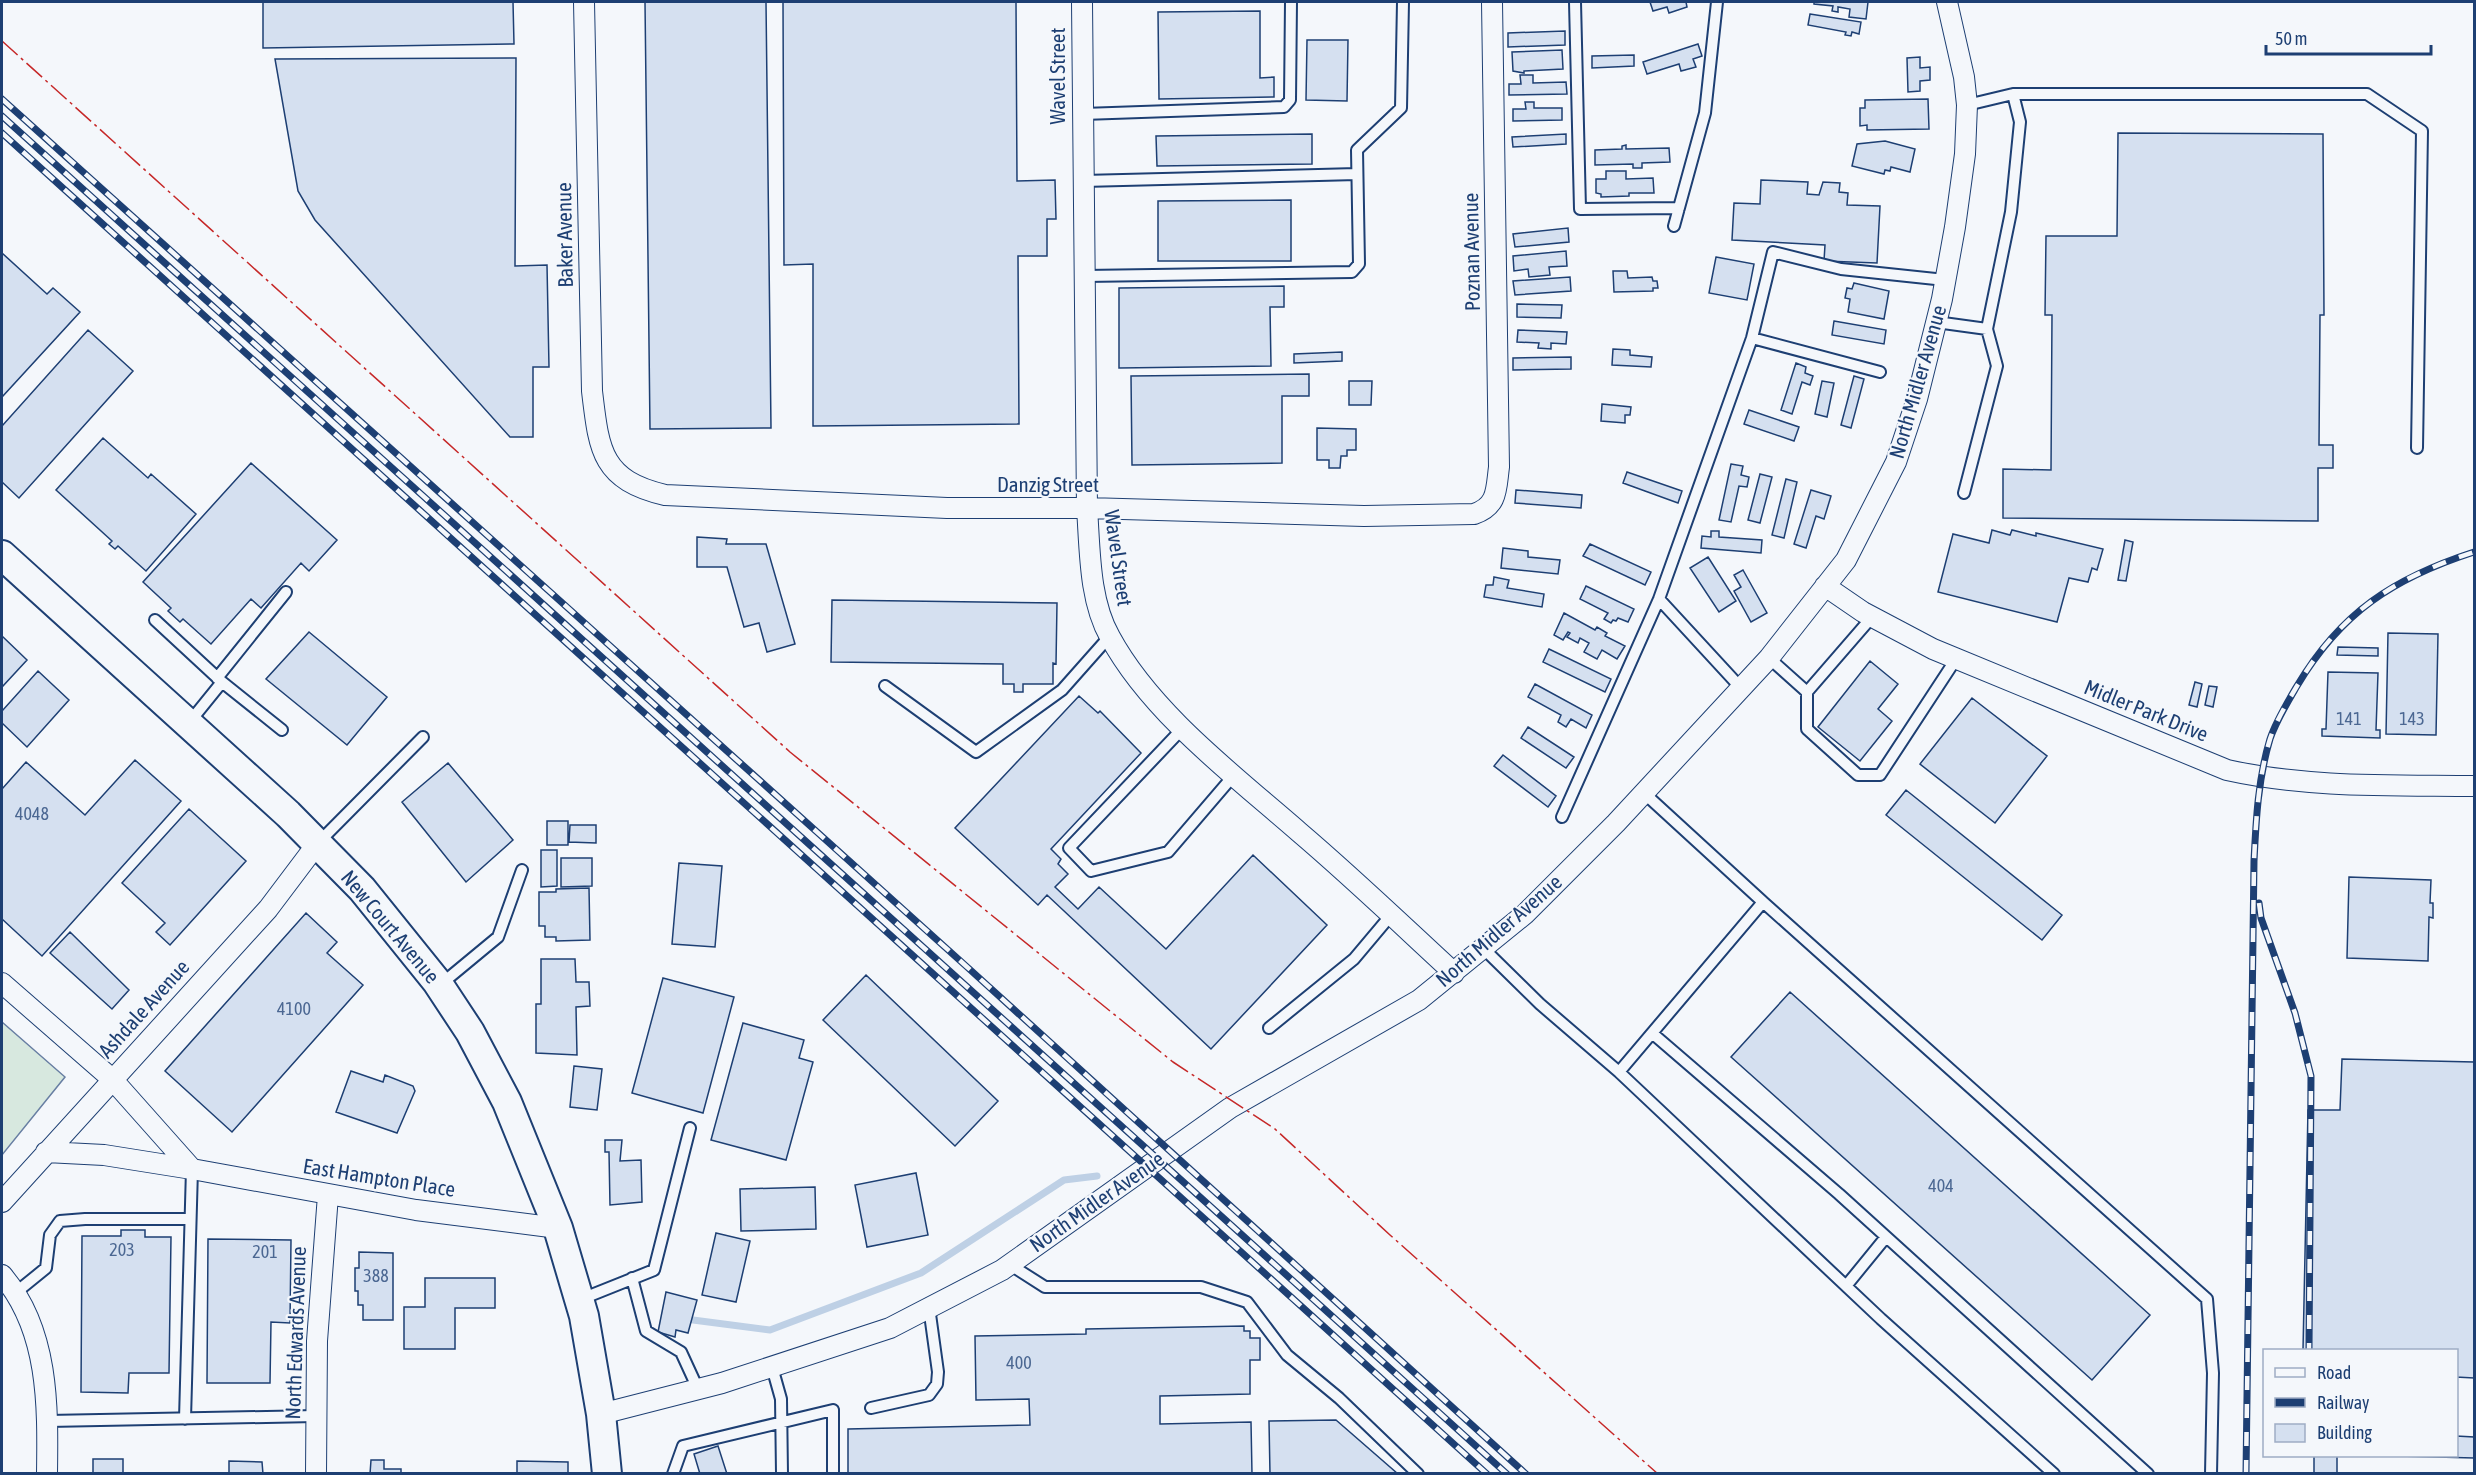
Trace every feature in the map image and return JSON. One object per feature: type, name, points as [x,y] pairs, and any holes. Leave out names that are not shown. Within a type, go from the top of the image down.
[{"type":"main road","name":"New Court Avenue","points":[[2,555],[288,814],[362,889],[440,986],[470,1032],[507,1102],[558,1228],[579,1300],[602,1414]]},
{"type":"main road","points":[[602,1414],[607,1473]]},
{"type":"street","name":"Baker Avenue","points":[[584,2],[592,391],[598,440],[609,464]]},
{"type":"street","name":"Wavel Street","points":[[1082,2],[1087,508],[1091,566],[1100,612],[1109,637],[1141,685],[1183,728],[1454,973]]},
{"type":"street","name":"Poznan Avenue","points":[[1492,2],[1499,467],[1496,494],[1492,501]]},
{"type":"street","name":"North Midler Avenue","points":[[602,1414],[772,1367],[890,1328],[1009,1264],[1230,1108],[1419,1000],[1525,914],[1644,793],[1769,658],[1846,560],[1896,462],[1917,399],[1946,280],[1965,154],[1967,105],[1964,78],[1947,2]]},
{"type":"street","name":"Danzig Street","points":[[609,464],[624,480],[642,490],[665,495],[947,508],[1087,508],[1364,516],[1474,514],[1484,510],[1492,501]]},
{"type":"street","name":"Midler Park Drive","points":[[1825,586],[1872,617],[1933,650],[2227,770],[2261,778],[2307,783],[2475,786]]},
{"type":"street","name":"Ashdale Avenue","points":[[2,1202],[268,909],[317,844]]},
{"type":"street","points":[[2,983],[112,1079],[192,1168]]},
{"type":"street","name":"East Hampton Place","points":[[46,1152],[104,1155],[192,1168],[416,1210],[558,1228]]},
{"type":"street","name":"North Edwards Avenue","points":[[316,1473],[317,1341],[328,1195]]},
{"type":"street","points":[[2,1275],[30,1322],[43,1361],[48,1421],[47,1473]]},
{"type":"lane","points":[[1083,114],[1284,107],[1290,100],[1291,2]]},
{"type":"lane","points":[[1084,276],[1352,272],[1359,264],[1357,150],[1401,108],[1403,2]]},
{"type":"lane","points":[[1575,2],[1580,208],[1679,208]]},
{"type":"lane","points":[[1674,226],[1705,113],[1717,2]]},
{"type":"lane","points":[[1967,105],[2013,94],[2367,94],[2422,131],[2417,447]]},
{"type":"lane","points":[[1964,493],[1997,366],[1987,329],[2011,212],[2020,123],[2013,94]]},
{"type":"lane","points":[[1083,181],[1357,174]]},
{"type":"lane","points":[[1562,817],[1659,599],[1752,338],[1773,252],[1841,269],[1946,280]]},
{"type":"lane","points":[[1936,322],[1987,329]]},
{"type":"lane","points":[[1752,338],[1880,372]]},
{"type":"lane","points":[[188,724],[286,592]]},
{"type":"lane","points":[[1659,599],[1741,688]]},
{"type":"lane","points":[[1872,617],[1807,692],[1807,729],[1858,775],[1880,775],[1956,659]]},
{"type":"lane","points":[[155,620],[220,680],[282,730]]},
{"type":"lane","points":[[885,686],[976,752],[1062,690],[1109,637]]},
{"type":"lane","points":[[1769,658],[1807,692]]},
{"type":"lane","points":[[1183,728],[1069,848],[1091,871],[1168,852],[1234,775]]},
{"type":"lane","points":[[317,844],[423,737]]},
{"type":"lane","points":[[1644,793],[2207,1299],[2213,1373],[2211,1473]]},
{"type":"lane","points":[[440,986],[498,938],[522,870]]},
{"type":"lane","points":[[1619,1072],[1763,902]]},
{"type":"lane","points":[[1269,1028],[1354,959],[1391,915]]},
{"type":"lane","points":[[1483,948],[1540,1004],[1619,1072],[1846,1286],[2054,1473]]},
{"type":"lane","points":[[1652,1033],[1886,1237],[2148,1473]]},
{"type":"lane","points":[[579,1300],[654,1270],[690,1128]]},
{"type":"lane","points":[[185,1419],[192,1168]]},
{"type":"lane","points":[[14,1294],[46,1268],[50,1235],[60,1221],[85,1218],[189,1219]]},
{"type":"lane","points":[[1846,1286],[1886,1237]]},
{"type":"lane","points":[[1009,1264],[1045,1287],[1201,1287],[1246,1302],[1287,1355],[1340,1398],[1418,1473]]},
{"type":"lane","points":[[632,1278],[645,1331],[681,1352],[698,1389]]},
{"type":"lane","points":[[871,1408],[929,1395],[937,1384],[938,1372],[929,1307]]},
{"type":"lane","points":[[772,1367],[781,1398],[782,1473]]},
{"type":"lane","points":[[673,1473],[683,1446],[833,1410],[833,1473]]},
{"type":"lane","points":[[48,1421],[316,1416]]},
{"type":"shaded area","points":[[2,1022],[65,1077],[2,1155]]},
{"type":"building","points":[[263,2],[513,2],[514,44],[263,48]]},
{"type":"building","points":[[645,2],[766,2],[771,428],[650,429]]},
{"type":"building","points":[[783,2],[1016,2],[1017,181],[1055,180],[1056,219],[1047,219],[1047,256],[1018,256],[1019,424],[813,426],[813,264],[784,265]]},
{"type":"building","points":[[1650,2],[1686,2],[1687,7],[1669,13],[1667,7],[1653,11]]},
{"type":"building","points":[[1814,2],[1868,2],[1866,19],[1849,17],[1850,9],[1838,7],[1838,12],[1832,11],[1833,6],[1814,4]]},
{"type":"building","points":[[1260,11],[1260,78],[1274,77],[1274,97],[1159,99],[1158,12]]},
{"type":"building","points":[[1810,14],[1861,22],[1859,34],[1852,32],[1851,36],[1845,35],[1846,32],[1808,25]]},
{"type":"building","points":[[1565,31],[1565,45],[1508,47],[1508,33]]},
{"type":"building","points":[[1307,40],[1348,40],[1347,101],[1306,100]]},
{"type":"building","points":[[1698,44],[1702,56],[1693,59],[1696,67],[1681,71],[1679,64],[1647,74],[1643,62]]},
{"type":"building","points":[[1562,50],[1563,69],[1524,71],[1524,73],[1513,71],[1512,52]]},
{"type":"building","points":[[1634,55],[1634,66],[1592,68],[1592,56]]},
{"type":"building","points":[[1920,57],[1920,68],[1930,67],[1930,80],[1920,81],[1920,91],[1908,92],[1907,58]]},
{"type":"building","points":[[516,58],[515,266],[547,265],[549,367],[533,367],[533,437],[510,437],[315,220],[298,191],[275,59]]},
{"type":"building","points":[[1520,75],[1533,75],[1533,83],[1566,82],[1567,94],[1509,95],[1509,84],[1521,84]]},
{"type":"building","points":[[1928,99],[1929,129],[1867,130],[1867,125],[1860,126],[1860,108],[1865,108],[1865,100]]},
{"type":"building","points":[[1525,102],[1534,102],[1534,108],[1562,108],[1562,120],[1513,121],[1513,109],[1526,109]]},
{"type":"building","points":[[2118,133],[2323,134],[2324,315],[2320,315],[2319,445],[2333,445],[2333,468],[2318,468],[2318,521],[2003,518],[2003,469],[2051,470],[2052,315],[2045,315],[2046,236],[2117,236]]},
{"type":"building","points":[[1312,134],[1312,164],[1157,166],[1156,136]]},
{"type":"building","points":[[1566,134],[1566,144],[1513,147],[1512,137]]},
{"type":"building","points":[[1885,141],[1915,149],[1910,172],[1891,167],[1890,171],[1885,170],[1884,174],[1852,166],[1857,144]]},
{"type":"building","points":[[1626,145],[1626,149],[1669,148],[1670,162],[1642,163],[1642,168],[1633,168],[1633,164],[1595,165],[1595,150],[1622,149],[1622,146]]},
{"type":"building","points":[[1606,171],[1626,171],[1626,179],[1653,178],[1654,193],[1629,193],[1629,196],[1601,197],[1601,194],[1596,193],[1596,179],[1606,179]]},
{"type":"building","points":[[1761,180],[1808,182],[1807,194],[1819,195],[1823,182],[1840,183],[1839,192],[1848,193],[1847,205],[1880,206],[1877,263],[1824,261],[1825,245],[1732,240],[1734,203],[1760,204]]},
{"type":"building","points":[[1291,200],[1291,261],[1158,261],[1158,201]]},
{"type":"building","points":[[1568,228],[1569,242],[1515,247],[1513,234]]},
{"type":"building","points":[[1566,251],[1567,266],[1549,267],[1550,275],[1529,277],[1528,269],[1514,271],[1513,256]]},
{"type":"building","points":[[2,253],[47,294],[53,288],[80,312],[2,397]]},
{"type":"building","points":[[1716,257],[1754,264],[1747,300],[1709,293]]},
{"type":"building","points":[[1613,271],[1627,271],[1628,278],[1652,277],[1653,281],[1657,281],[1658,288],[1653,288],[1653,291],[1614,292]]},
{"type":"building","points":[[1570,277],[1571,291],[1515,295],[1513,281]]},
{"type":"building","points":[[1854,283],[1889,291],[1884,319],[1848,312],[1850,299],[1845,298],[1847,288],[1852,289]]},
{"type":"building","points":[[1284,286],[1284,307],[1270,307],[1271,366],[1119,368],[1119,288]]},
{"type":"building","points":[[1517,304],[1562,305],[1561,318],[1517,317]]},
{"type":"building","points":[[1834,321],[1886,330],[1884,344],[1832,335]]},
{"type":"building","points":[[88,330],[133,371],[19,498],[2,482],[2,426]]},
{"type":"building","points":[[1518,330],[1567,332],[1566,344],[1551,343],[1551,349],[1538,348],[1539,343],[1517,342]]},
{"type":"building","points":[[1613,349],[1630,350],[1630,355],[1652,357],[1651,367],[1612,365]]},
{"type":"building","points":[[1342,352],[1342,361],[1294,363],[1294,354]]},
{"type":"building","points":[[1571,357],[1571,369],[1513,370],[1513,358]]},
{"type":"building","points":[[1796,363],[1806,367],[1805,373],[1813,376],[1810,385],[1802,382],[1792,414],[1781,410]]},
{"type":"building","points":[[1309,374],[1309,396],[1282,396],[1282,463],[1132,465],[1131,376]]},
{"type":"building","points":[[1854,376],[1864,379],[1851,428],[1841,425]]},
{"type":"building","points":[[1349,381],[1372,381],[1371,405],[1349,405]]},
{"type":"building","points":[[1822,381],[1834,383],[1827,417],[1815,414]]},
{"type":"building","points":[[1602,404],[1631,407],[1630,415],[1625,415],[1625,423],[1601,421]]},
{"type":"building","points":[[1749,410],[1799,427],[1794,441],[1744,424]]},
{"type":"building","points":[[1317,428],[1356,429],[1356,450],[1347,450],[1347,456],[1341,456],[1340,468],[1329,468],[1329,460],[1317,460]]},
{"type":"building","points":[[103,438],[148,478],[151,474],[196,514],[146,571],[118,546],[115,549],[109,544],[112,541],[56,490]]},
{"type":"building","points":[[251,463],[337,540],[309,571],[301,563],[261,608],[251,599],[211,644],[183,619],[180,622],[168,611],[171,608],[143,582]]},
{"type":"building","points":[[1731,464],[1743,466],[1741,475],[1749,477],[1747,487],[1739,486],[1731,522],[1719,520]]},
{"type":"building","points":[[1627,472],[1682,491],[1678,503],[1623,483]]},
{"type":"building","points":[[1760,474],[1772,477],[1760,523],[1748,520]]},
{"type":"building","points":[[1786,479],[1797,482],[1784,538],[1772,535]]},
{"type":"building","points":[[1516,490],[1582,495],[1581,508],[1515,503]]},
{"type":"building","points":[[1811,490],[1831,496],[1824,519],[1816,516],[1806,548],[1794,544]]},
{"type":"building","points":[[1992,530],[2010,535],[2012,530],[2036,536],[2036,533],[2103,549],[2097,570],[2092,568],[2088,582],[2069,578],[2057,622],[1938,592],[1953,534],[1989,543]]},
{"type":"building","points":[[1711,531],[1719,531],[1719,537],[1762,540],[1761,553],[1701,548],[1702,536],[1711,537]]},
{"type":"building","points":[[697,537],[727,539],[726,544],[766,544],[795,644],[767,652],[759,623],[744,627],[727,567],[697,567]]},
{"type":"building","points":[[2125,540],[2133,542],[2126,581],[2118,580]]},
{"type":"building","points":[[1590,544],[1651,572],[1645,585],[1583,556]]},
{"type":"building","points":[[1503,548],[1528,551],[1528,557],[1560,560],[1558,574],[1501,568]]},
{"type":"building","points":[[1708,557],[1736,601],[1719,612],[1690,568]]},
{"type":"building","points":[[1743,570],[1767,613],[1751,622],[1734,591],[1741,587],[1734,575]]},
{"type":"building","points":[[1494,577],[1509,580],[1507,588],[1544,594],[1542,607],[1484,597],[1486,585],[1493,585]]},
{"type":"building","points":[[1586,586],[1634,609],[1628,622],[1618,618],[1611,623],[1604,619],[1608,613],[1580,599]]},
{"type":"building","points":[[832,600],[1057,603],[1056,664],[1053,663],[1053,684],[1023,684],[1023,692],[1014,692],[1014,684],[1003,684],[1003,664],[831,662]]},
{"type":"building","points":[[1564,613],[1595,630],[1597,627],[1607,633],[1605,636],[1625,646],[1617,659],[1602,650],[1597,659],[1584,652],[1589,643],[1580,638],[1578,643],[1567,637],[1570,633],[1568,632],[1563,640],[1554,635]]},
{"type":"building","points":[[309,632],[387,697],[347,745],[266,679]]},
{"type":"building","points":[[2388,633],[2438,634],[2436,735],[2386,734]]},
{"type":"building","points":[[2,636],[27,660],[2,687]]},
{"type":"building","points":[[2338,647],[2378,648],[2378,656],[2337,655]]},
{"type":"building","points":[[1549,649],[1611,679],[1605,692],[1543,662]]},
{"type":"building","points":[[1870,661],[1898,684],[1878,709],[1892,721],[1860,761],[1818,727]]},
{"type":"building","points":[[38,671],[69,700],[27,747],[2,723],[2,711]]},
{"type":"building","points":[[2328,672],[2378,673],[2376,730],[2380,730],[2380,738],[2322,736],[2322,729],[2326,729]]},
{"type":"building","points":[[2195,682],[2202,684],[2197,707],[2189,705]]},
{"type":"building","points":[[1535,684],[1592,715],[1586,728],[1571,719],[1566,727],[1558,722],[1561,715],[1528,697]]},
{"type":"building","points":[[2209,686],[2217,687],[2213,707],[2205,705]]},
{"type":"building","points":[[1079,696],[1098,713],[1100,711],[1141,753],[1051,849],[1061,859],[1058,864],[1068,874],[1055,887],[1078,909],[1099,887],[1166,949],[1253,855],[1327,925],[1211,1049],[1047,895],[1038,905],[955,828]]},
{"type":"building","points":[[1972,698],[2047,756],[1995,823],[1920,764]]},
{"type":"building","points":[[1528,727],[1574,757],[1566,768],[1521,738]]},
{"type":"building","points":[[1503,755],[1556,796],[1548,807],[1494,766]]},
{"type":"building","points":[[135,760],[181,801],[42,956],[2,919],[2,789],[26,762],[85,815]]},
{"type":"building","points":[[448,763],[513,840],[466,882],[402,802]]},
{"type":"building","points":[[1906,790],[2062,915],[2042,940],[1886,815]]},
{"type":"building","points":[[189,809],[246,861],[170,945],[156,932],[165,923],[122,883]]},
{"type":"building","points":[[547,821],[568,821],[568,845],[547,845]]},
{"type":"building","points":[[570,825],[596,825],[596,843],[569,842]]},
{"type":"building","points":[[541,850],[557,850],[557,886],[541,887]]},
{"type":"building","points":[[561,858],[592,858],[592,886],[561,887]]},
{"type":"building","points":[[679,863],[722,866],[715,947],[672,944]]},
{"type":"building","points":[[2349,877],[2431,880],[2430,903],[2433,903],[2433,918],[2429,917],[2428,961],[2347,958]]},
{"type":"building","points":[[589,888],[590,940],[556,941],[556,937],[545,937],[545,926],[539,926],[539,892]]},
{"type":"building","points":[[306,913],[337,942],[327,953],[363,985],[232,1132],[165,1071]]},
{"type":"building","points":[[70,932],[129,990],[112,1009],[50,953]]},
{"type":"building","points":[[541,959],[575,959],[576,982],[589,982],[590,1006],[576,1007],[577,1055],[536,1053],[536,1004],[541,1004]]},
{"type":"building","points":[[866,975],[998,1101],[955,1146],[823,1020]]},
{"type":"building","points":[[663,978],[734,997],[703,1113],[632,1093]]},
{"type":"building","points":[[1790,992],[2150,1315],[2092,1380],[1731,1057]]},
{"type":"building","points":[[743,1023],[804,1040],[799,1058],[813,1062],[786,1160],[711,1140]]},
{"type":"building","points":[[2342,1059],[2474,1062],[2474,1378],[2458,1377],[2458,1349],[2303,1349],[2308,1110],[2340,1110]]},
{"type":"building","points":[[574,1066],[602,1069],[597,1110],[570,1107]]},
{"type":"building","points":[[351,1071],[383,1082],[385,1075],[413,1086],[415,1091],[397,1133],[336,1112]]},
{"type":"building","points":[[605,1140],[622,1140],[620,1161],[641,1160],[642,1202],[610,1205],[609,1152],[605,1152]]},
{"type":"building","points":[[916,1173],[928,1235],[867,1247],[855,1185]]},
{"type":"building","points":[[815,1187],[816,1229],[741,1231],[740,1189]]},
{"type":"building","points":[[121,1230],[145,1230],[145,1237],[171,1237],[169,1373],[129,1373],[128,1393],[81,1392],[82,1236],[121,1236]]},
{"type":"building","points":[[716,1233],[750,1241],[736,1302],[702,1295]]},
{"type":"building","points":[[208,1239],[291,1240],[290,1323],[271,1322],[270,1383],[207,1383]]},
{"type":"building","points":[[359,1252],[393,1253],[393,1320],[363,1320],[363,1305],[358,1305],[358,1291],[355,1291],[355,1268],[359,1268]]},
{"type":"building","points":[[425,1278],[495,1278],[495,1308],[455,1308],[455,1349],[404,1349],[404,1307],[425,1307]]},
{"type":"building","points":[[666,1292],[697,1300],[688,1333],[676,1330],[675,1337],[658,1332]]},
{"type":"building","points":[[1244,1326],[1244,1331],[1250,1331],[1250,1338],[1260,1338],[1260,1360],[1250,1360],[1250,1394],[1160,1396],[1160,1424],[1251,1422],[1252,1474],[848,1474],[848,1429],[1030,1425],[1029,1399],[976,1400],[975,1336],[1086,1334],[1086,1329]]},
{"type":"building","points":[[1336,1420],[1398,1474],[1270,1474],[1269,1421]]},
{"type":"building","points":[[2458,1436],[2474,1437],[2474,1458],[2436,1457],[2458,1457]]},
{"type":"building","points":[[718,1446],[727,1474],[700,1474],[694,1454]]},
{"type":"building","points":[[2314,1457],[2337,1457],[2337,1474],[2314,1474]]},
{"type":"building","points":[[93,1459],[123,1459],[123,1474],[93,1474]]},
{"type":"building","points":[[371,1460],[384,1460],[384,1469],[401,1469],[401,1474],[370,1474]]},
{"type":"building","points":[[229,1461],[262,1462],[263,1474],[229,1474]]},
{"type":"building","points":[[517,1461],[568,1462],[568,1474],[517,1474]]},
{"type":"waterway","points":[[693,1320],[770,1330],[921,1273],[1064,1180],[1097,1176]]},
{"type":"railway","points":[[2,99],[966,966],[1526,1474]]},
{"type":"railway","points":[[2,116],[1507,1474]]},
{"type":"railway","points":[[2,133],[1487,1474]]},
{"type":"railway","points":[[2246,1474],[2254,861],[2258,800],[2266,754],[2275,726],[2297,686],[2314,660],[2351,618],[2394,586],[2445,562],[2474,552]]},
{"type":"railway","points":[[2259,903],[2261,918],[2295,1013],[2311,1076],[2309,1349]]},
{"type":"power","points":[[2,41],[790,752],[1173,1062],[1275,1129],[1658,1474]]}]
